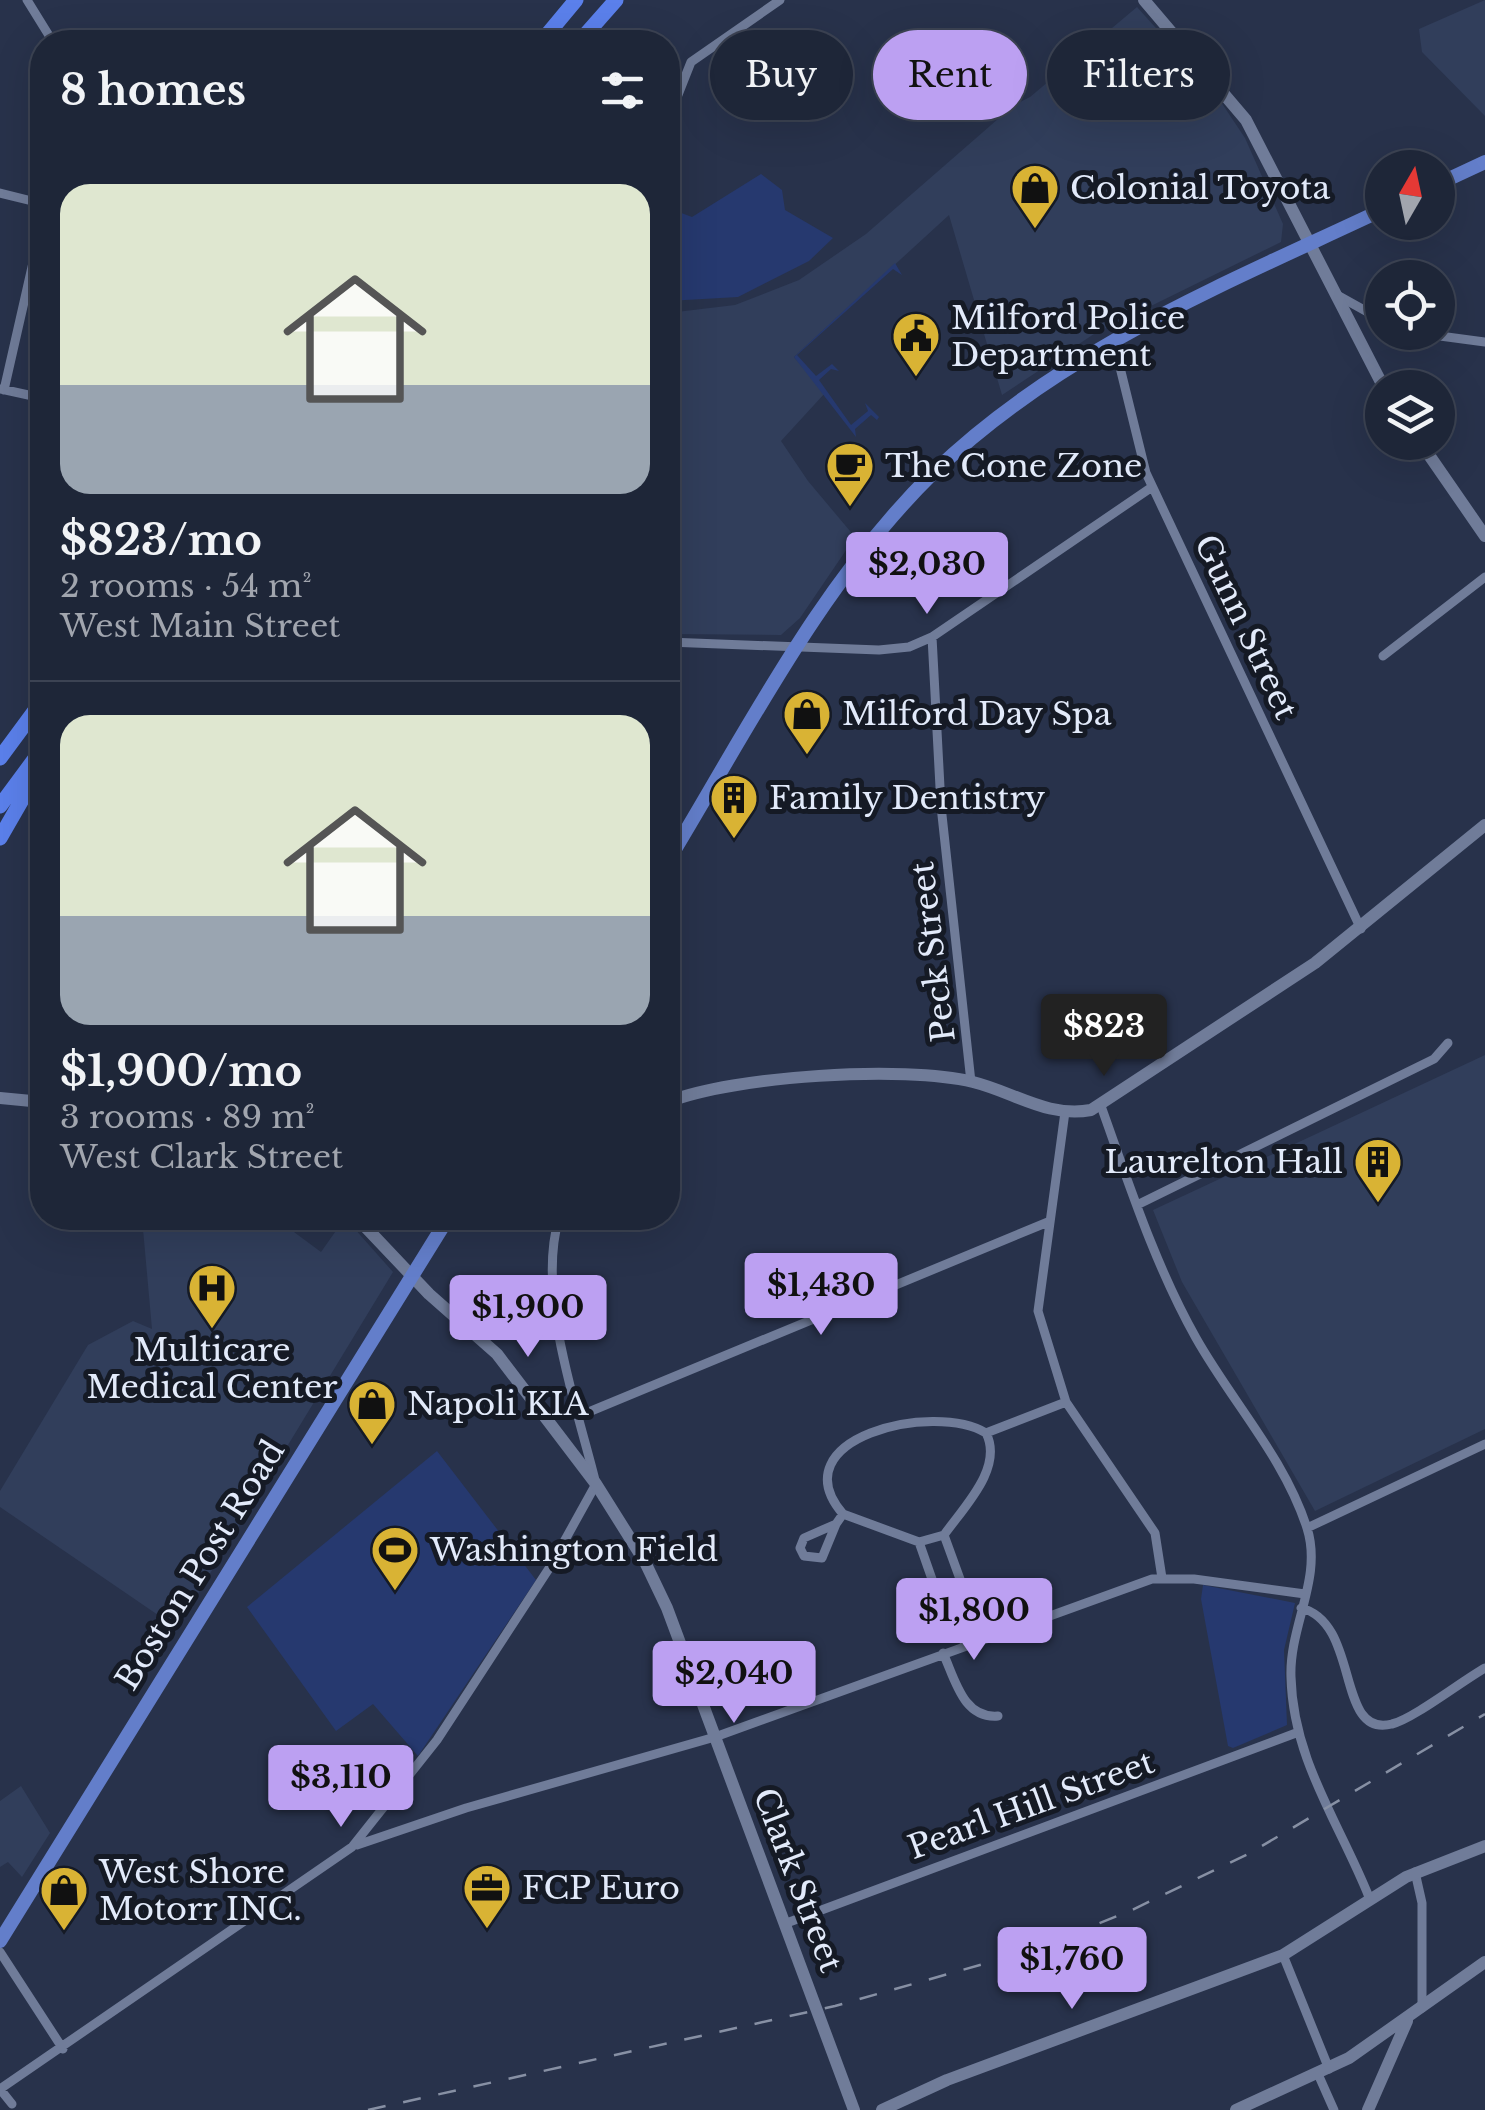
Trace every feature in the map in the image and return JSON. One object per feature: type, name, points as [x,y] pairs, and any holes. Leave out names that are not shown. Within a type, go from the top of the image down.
[{"type":"highway","points":[[551,30],[576,0]]},
{"type":"highway","points":[[590,30],[616,0]]},
{"type":"highway","points":[[0,742],[30,711]]},
{"type":"highway","points":[[0,758],[30,715]]},
{"type":"highway","points":[[0,806],[30,765]]},
{"type":"highway","points":[[0,838],[30,786]]},
{"type":"main road","points":[[1144,0],[1236,105],[1374,370]]},
{"type":"main road","points":[[1455,176],[1485,162]]},
{"type":"main road","points":[[680,841],[799,646],[858,560],[934,472],[1026,395],[1113,338],[1365,218]]},
{"type":"main road","points":[[1432,460],[1485,536]]},
{"type":"main road","points":[[680,1098],[716,1086],[786,1079],[892,1076],[972,1082],[1065,1112],[1101,1106],[1361,929],[1485,825]]},
{"type":"main road","points":[[0,1098],[30,1101]]},
{"type":"main road","points":[[368,1230],[429,1294],[497,1354],[596,1484]]},
{"type":"main road","name":"Boston Post Road","points":[[0,1941],[441,1230]]},
{"type":"main road","name":"Clark Street","points":[[596,1484],[655,1582],[854,2110]]},
{"type":"main road","points":[[882,2110],[910,2103],[1283,1955],[1369,1896],[1415,1872],[1485,1846]]},
{"type":"main road","points":[[1236,2110],[1324,2071],[1484,1965]]},
{"type":"main road","points":[[1368,2110],[1408,2018]]},
{"type":"street","points":[[26,0],[45,30]]},
{"type":"street","points":[[680,90],[691,62],[780,0]]},
{"type":"street","points":[[0,193],[30,200]]},
{"type":"street","points":[[30,272],[2,389],[30,395]]},
{"type":"street","points":[[1332,292],[1365,310]]},
{"type":"street","name":"Gunn Street","points":[[1113,338],[1136,443],[1152,487],[1361,929]]},
{"type":"street","points":[[1455,338],[1485,342]]},
{"type":"street","points":[[680,642],[889,650],[932,636],[1152,487]]},
{"type":"street","points":[[1383,656],[1485,577]]},
{"type":"street","name":"Peck Street","points":[[932,636],[942,806],[972,1082]]},
{"type":"street","points":[[1138,1205],[1434,1059],[1448,1043]]},
{"type":"street","points":[[1101,1106],[1138,1205],[1194,1334],[1272,1454],[1306,1528],[1312,1562],[1290,1665],[1296,1733],[1315,1785],[1369,1896]]},
{"type":"street","points":[[1065,1112],[1038,1311],[1066,1402],[1155,1533],[1162,1578]]},
{"type":"street","points":[[561,1440],[580,1421],[1048,1222]]},
{"type":"street","name":"Clark Street","points":[[555,1230],[553,1297],[596,1484]]},
{"type":"street","points":[[986,1433],[992,1450],[985,1475],[944,1535],[919,1542],[843,1514],[831,1496],[828,1479],[836,1455],[848,1443],[928,1418],[986,1433],[1066,1402]]},
{"type":"street","points":[[1306,1528],[1485,1444]]},
{"type":"street","points":[[352,1847],[388,1805],[526,1605],[596,1484]]},
{"type":"street","points":[[836,1524],[804,1538],[800,1544],[804,1556],[822,1558],[843,1514]]},
{"type":"street","points":[[944,1535],[972,1612],[967,1644]]},
{"type":"street","points":[[919,1542],[947,1622],[967,1644]]},
{"type":"street","points":[[12,2104],[0,2089],[64,2049],[352,1847],[397,1829],[715,1737],[967,1644],[1162,1578],[1304,1594]]},
{"type":"street","points":[[1301,1608],[1320,1614],[1332,1628],[1355,1705],[1372,1722],[1396,1723],[1485,1668]]},
{"type":"street","points":[[943,1653],[966,1703],[980,1715],[998,1716]]},
{"type":"street","name":"Pearl Hill Street","points":[[784,1924],[1296,1733]]},
{"type":"street","points":[[388,1805],[397,1829]]},
{"type":"street","points":[[1415,1872],[1422,1903],[1422,2008]]},
{"type":"street","points":[[0,1952],[64,2049]]},
{"type":"street","points":[[1283,1955],[1334,2110]]},
{"type":"shaded area","points":[[1485,0],[1485,116],[1422,52],[1419,29]]},
{"type":"shaded area","points":[[1137,7],[1158,30],[1110,30]]},
{"type":"shaded area","points":[[1047,83],[1047,120],[1230,120],[1230,116],[1245,138],[1283,224],[1281,242],[1094,334],[1002,395],[949,215],[794,357],[825,393],[781,441],[808,481],[855,537],[800,618],[781,635],[680,634],[680,312],[735,305],[799,280],[866,234],[997,120],[1027,120],[1027,98]]},
{"type":"shaded area","points":[[761,174],[782,190],[785,210],[833,238],[809,261],[738,297],[680,300],[680,212],[692,217]]},
{"type":"shaded area","points":[[895,263],[902,275],[893,269],[797,355],[816,376],[832,364],[839,371],[831,369],[819,380],[851,425],[868,411],[865,403],[879,417],[877,420],[871,415],[855,429],[856,437],[794,357]]},
{"type":"shaded area","points":[[1485,1055],[1485,1429],[1315,1511],[1182,1282],[1153,1210]]},
{"type":"shaded area","points":[[143,1230],[291,1230],[321,1252],[337,1230],[356,1230],[393,1272],[177,1628],[0,1507],[0,1491],[88,1345],[133,1321],[152,1329]]},
{"type":"shaded area","name":"Washington Field","points":[[437,1451],[536,1580],[418,1756],[373,1704],[336,1731],[247,1607]]},
{"type":"shaded area","points":[[1203,1585],[1295,1603],[1284,1650],[1287,1725],[1233,1748],[1228,1746],[1201,1599]]},
{"type":"shaded area","points":[[21,1786],[50,1833],[22,1877],[8,1862],[0,1867],[0,1801]]},
{"type":"railway","points":[[368,2110],[835,2006],[1033,1950],[1132,1910],[1250,1853],[1485,1714]]},
{"type":"place","name":"Colonial Toyota","points":[[1035,230]]},
{"type":"place","name":"Milford Police Department","points":[[916,378]]},
{"type":"place","name":"The Cone Zone","points":[[850,508]]},
{"type":"place","name":"Milford Day Spa","points":[[807,756]]},
{"type":"place","name":"Family Dentistry","points":[[734,840]]},
{"type":"place","name":"Laurelton Hall","points":[[1378,1204]]},
{"type":"place","name":"Multicare Medical Center","points":[[212,1330]]},
{"type":"place","name":"Napoli KIA","points":[[372,1446]]},
{"type":"place","name":"Washington Field","points":[[395,1592]]},
{"type":"place","name":"FCP Euro","points":[[487,1930]]},
{"type":"place","name":"West Shore Motorr INC.","points":[[64,1932]]}]
